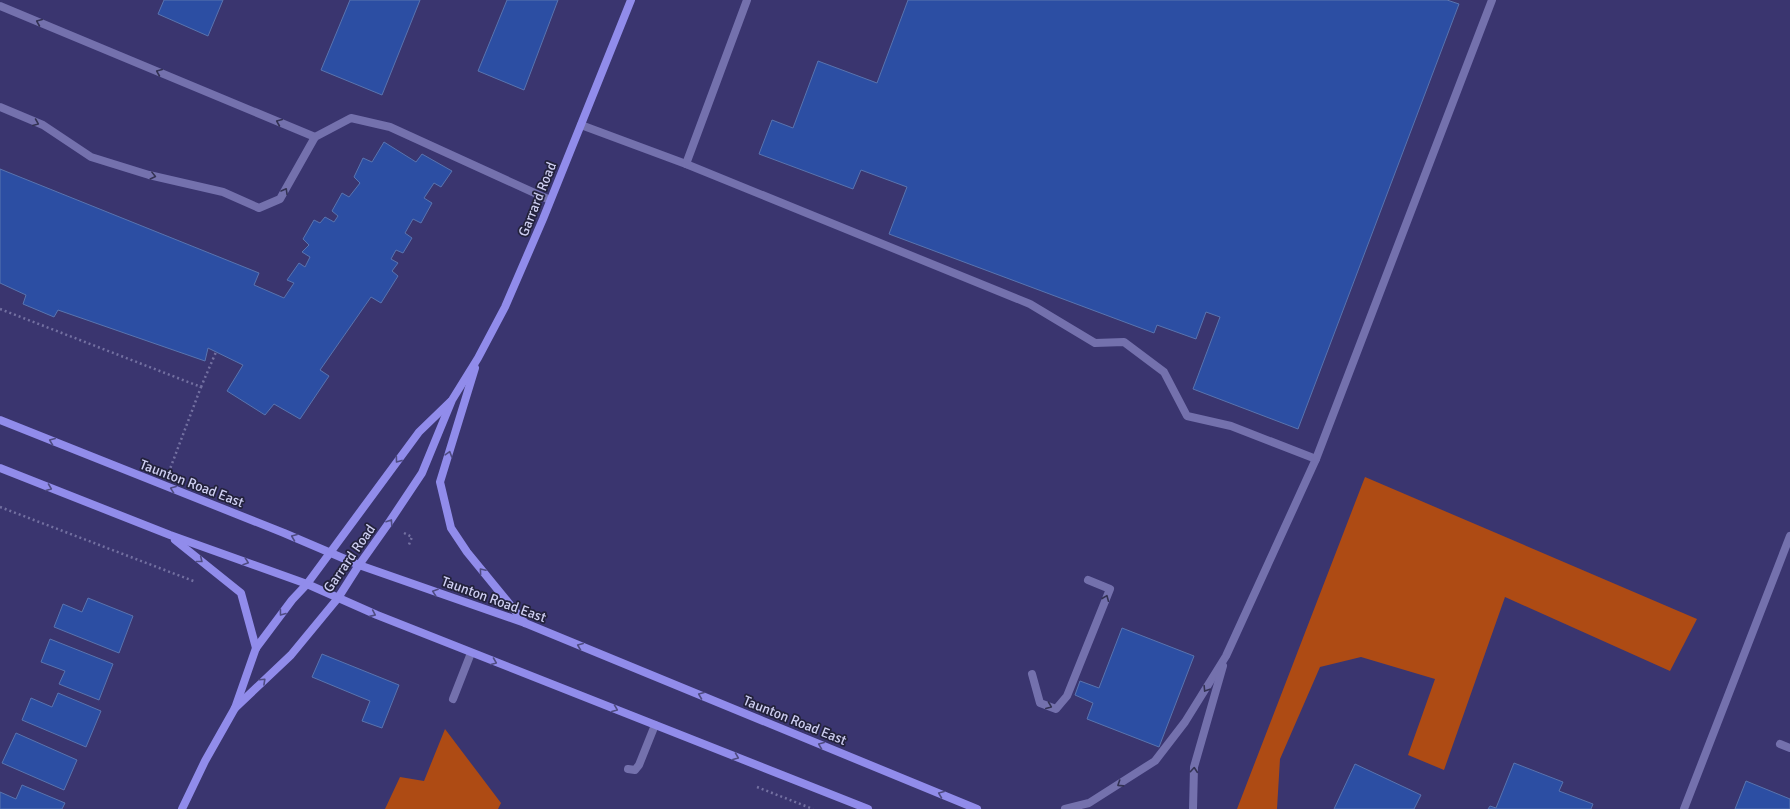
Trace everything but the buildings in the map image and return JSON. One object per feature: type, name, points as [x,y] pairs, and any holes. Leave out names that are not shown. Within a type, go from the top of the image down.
[{"type":"main road","name":"Garrard Road","points":[[235,708],[291,655],[338,598],[359,564],[422,473],[452,400],[478,358],[505,307],[581,125],[631,0]]},
{"type":"main road","points":[[478,358],[440,482],[452,528],[467,552],[525,623]]},
{"type":"main road","name":"Garrard Road","points":[[182,809],[205,761],[235,708],[256,648],[292,600],[307,584],[419,432],[452,400]]},
{"type":"main road","name":"Taunton Road East","points":[[0,420],[359,564],[525,623],[977,809]]},
{"type":"main road","points":[[0,468],[170,535],[307,584],[377,616],[868,809]]},
{"type":"main road","points":[[170,535],[241,593],[256,648]]},
{"type":"street","points":[[686,164],[747,0]]},
{"type":"street","points":[[1065,809],[1089,804],[1155,761],[1186,722],[1226,656],[1316,459],[1492,0]]},
{"type":"street","points":[[0,6],[315,137]]},
{"type":"street","points":[[0,107],[43,126],[91,157],[148,175],[223,192],[259,208],[280,200],[315,137],[351,118],[390,127],[550,200]]},
{"type":"street","points":[[581,125],[686,164],[1030,304],[1095,343],[1124,342],[1164,372],[1187,416],[1231,426],[1316,459]]},
{"type":"street","points":[[1684,809],[1790,536]]},
{"type":"street","points":[[1032,674],[1040,703],[1056,709],[1067,696],[1110,589],[1088,580]]},
{"type":"street","points":[[454,699],[471,653]]},
{"type":"street","points":[[1193,809],[1194,767],[1226,656]]},
{"type":"street","points":[[628,769],[635,770],[639,765],[655,725]]},
{"type":"street","points":[[1780,744],[1790,748]]},
{"type":"path","points":[[0,309],[201,387]]},
{"type":"path","points":[[164,486],[201,387],[216,352]]},
{"type":"path","points":[[0,507],[198,583]]},
{"type":"path","points":[[404,533],[412,537],[408,547]]},
{"type":"shaded area","points":[[1365,477],[1697,619],[1670,671],[1505,597],[1444,770],[1408,755],[1435,679],[1361,657],[1320,667],[1280,759],[1277,809],[1237,809]]},
{"type":"shaded area","points":[[445,729],[501,803],[498,809],[385,809],[400,777],[424,781]]}]
